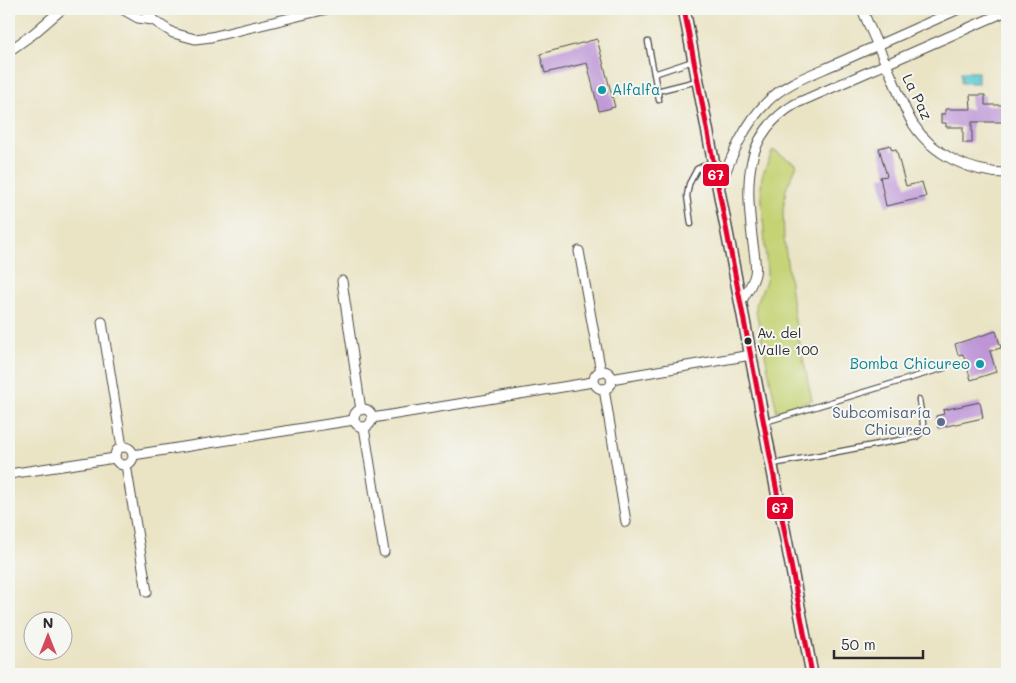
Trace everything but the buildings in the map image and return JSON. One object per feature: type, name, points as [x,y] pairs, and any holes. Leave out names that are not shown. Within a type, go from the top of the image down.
[{"type":"street","points":[[9,51],[33,34],[62,9]]},
{"type":"street","points":[[122,9],[138,18],[153,20],[180,36],[203,38],[327,9]]},
{"type":"street","points":[[146,9],[153,20]]},
{"type":"street","points":[[684,9],[812,674]]},
{"type":"street","name":"La Paz","points":[[862,9],[907,113],[926,140],[944,154],[968,166],[987,171],[1007,172]]},
{"type":"street","points":[[719,188],[736,147],[747,127],[773,96],[812,74],[960,9]]},
{"type":"street","points":[[741,302],[755,274],[748,194],[752,159],[762,134],[775,118],[795,104],[1007,11]]},
{"type":"street","points":[[579,251],[601,372]]},
{"type":"street","points":[[342,281],[361,410]]},
{"type":"street","points":[[102,322],[122,447]]},
{"type":"street","points":[[611,379],[751,356]]},
{"type":"street","points":[[601,372],[606,372],[611,379],[611,384],[604,389],[598,388],[594,382],[594,376],[601,372]]},
{"type":"street","points":[[372,418],[594,382]]},
{"type":"street","points":[[604,389],[626,522]]},
{"type":"street","points":[[361,410],[370,412],[372,418],[369,425],[364,427],[357,425],[354,420],[356,412],[361,410]]},
{"type":"street","points":[[133,455],[354,420]]},
{"type":"street","points":[[364,427],[384,552]]},
{"type":"street","points":[[122,447],[130,450],[133,455]]},
{"type":"street","points":[[122,447],[116,452],[115,458],[118,463],[126,465]]},
{"type":"street","points":[[126,465],[130,462],[133,455]]},
{"type":"street","points":[[9,474],[115,458]]},
{"type":"street","points":[[126,465],[147,592]]},
{"type":"lane","points":[[648,42],[659,100]]},
{"type":"lane","points":[[654,74],[694,61]]},
{"type":"lane","points":[[657,91],[698,81]]},
{"type":"lane","points":[[692,224],[687,196],[689,184],[697,169],[714,161]]},
{"type":"lane","points":[[763,422],[944,368]]},
{"type":"lane","points":[[772,464],[916,437],[922,432],[923,423],[919,400]]},
{"type":"green space","points":[[773,150],[797,165],[786,189],[783,210],[784,239],[795,321],[812,400],[777,412],[756,311],[756,305],[766,281],[767,273],[761,188],[762,176]]},
{"type":"water","points":[[961,72],[978,72],[978,83],[961,83]]},
{"type":"transit line","name":"67","points":[[684,9],[812,674]]},
{"type":"place","name":"Alfalfa","points":[[602,90]]},
{"type":"place","name":"Av. del Valle 100","points":[[748,341]]},
{"type":"place","name":"Bomba Chicureo","points":[[980,364]]},
{"type":"place","name":"Subcomisaría Chicureo","points":[[941,422]]}]
